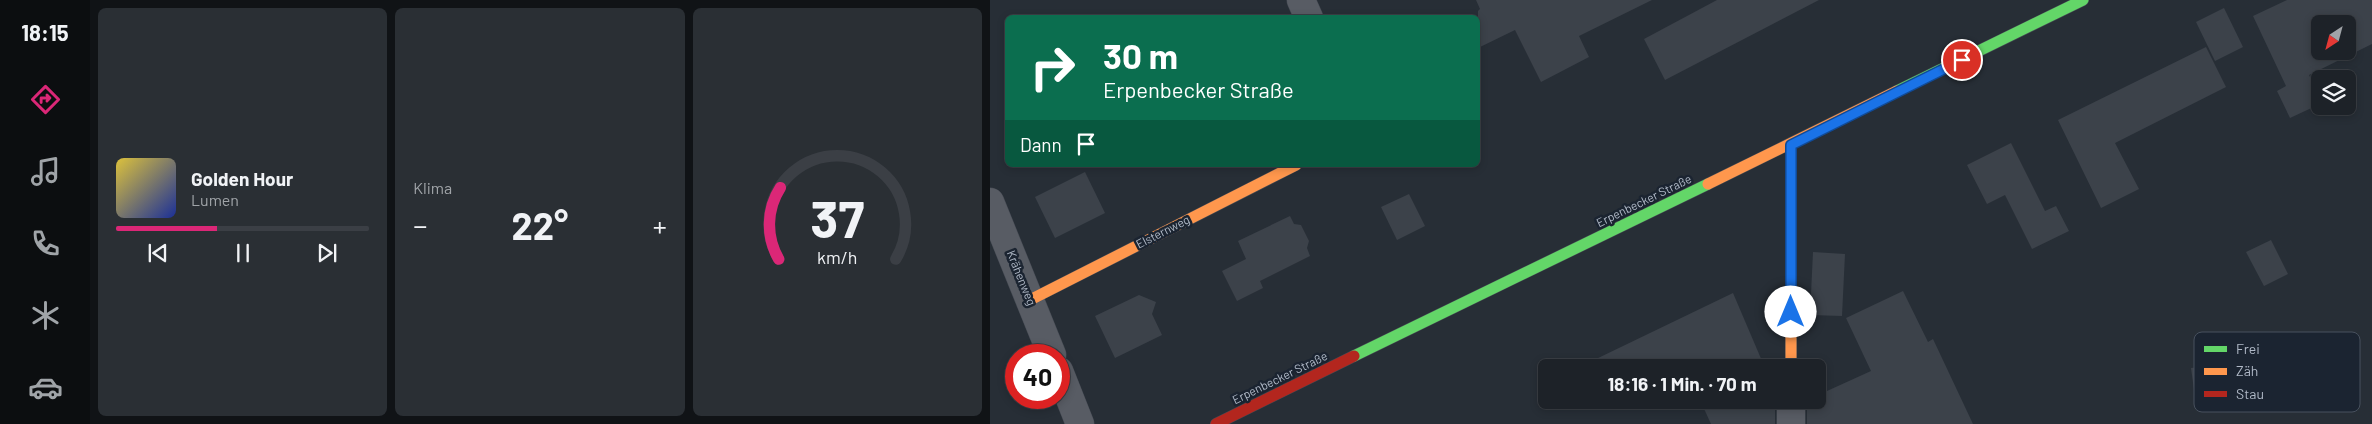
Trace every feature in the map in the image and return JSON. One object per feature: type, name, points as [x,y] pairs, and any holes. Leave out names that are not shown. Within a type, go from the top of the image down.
[{"type":"main road","name":"Erpenbecker Straße","points":[[1216,424],[1791,145],[2083,0]]},
{"type":"main road","points":[[1791,145],[1791,359]]},
{"type":"main road","name":"Elsternweg","points":[[1030,300],[1292,167]]},
{"type":"street","points":[[1301,0],[1307,15]]},
{"type":"street","name":"Krähenweg","points":[[990,202],[997,237],[1030,300],[1048,344]]},
{"type":"street","points":[[1070,399],[1080,424]]},
{"type":"street","points":[[1791,409],[1791,424]]},
{"type":"building","points":[[1476,0],[1652,0],[1579,36],[1589,57],[1541,82],[1515,30],[1480,47],[1480,15],[1478,15],[1478,11],[1480,9]]},
{"type":"building","points":[[1717,0],[1819,0],[1665,80],[1644,39]]},
{"type":"building","points":[[2287,0],[2372,0],[2372,44],[2356,52],[2356,15],[2311,15],[2311,60],[2339,60],[2319,70],[2311,70],[2309,75],[2311,79],[2311,108],[2290,118],[2277,91],[2286,86],[2253,16]]},
{"type":"building","points":[[2224,8],[2243,47],[2215,61],[2196,22]]},
{"type":"building","points":[[2206,47],[2226,87],[2115,143],[2139,189],[2101,208],[2058,120]]},
{"type":"building","points":[[2011,143],[2045,211],[2056,206],[2069,231],[2032,249],[2005,195],[1987,204],[1967,165]]},
{"type":"building","points":[[1085,172],[1105,213],[1055,238],[1035,197]]},
{"type":"building","points":[[1409,194],[1425,226],[1397,240],[1381,207]]},
{"type":"building","points":[[1290,216],[1294,224],[1301,225],[1309,241],[1307,248],[1310,256],[1260,281],[1263,288],[1237,301],[1222,271],[1246,259],[1238,241]]},
{"type":"building","points":[[2271,240],[2288,274],[2264,286],[2246,252]]},
{"type":"building","points":[[1813,252],[1845,254],[1842,316],[1810,315]]},
{"type":"building","points":[[1903,291],[1928,342],[1933,339],[1973,424],[1807,424],[1807,409],[1826,409],[1826,391],[1871,371],[1846,318]]},
{"type":"building","points":[[1733,293],[1761,359],[1596,359]]},
{"type":"building","points":[[1139,295],[1156,302],[1152,314],[1162,335],[1115,358],[1095,316]]},
{"type":"building","points":[[2191,368],[2194,368],[2194,390]]},
{"type":"building","points":[[1704,409],[1775,409],[1775,424],[1711,424]]},
{"type":"traffic: fast","points":[[1897,91],[2083,0]]},
{"type":"traffic: fast","points":[[1354,356],[1708,184]]},
{"type":"traffic: slow","points":[[1708,184],[1897,91]]},
{"type":"traffic: slow","points":[[1791,145],[1791,359]]},
{"type":"traffic: slow","points":[[1030,300],[1292,167]]},
{"type":"traffic: jam","points":[[1216,424],[1354,356]]},
{"type":"route","points":[[1791,312],[1791,145],[1962,60]]}]
